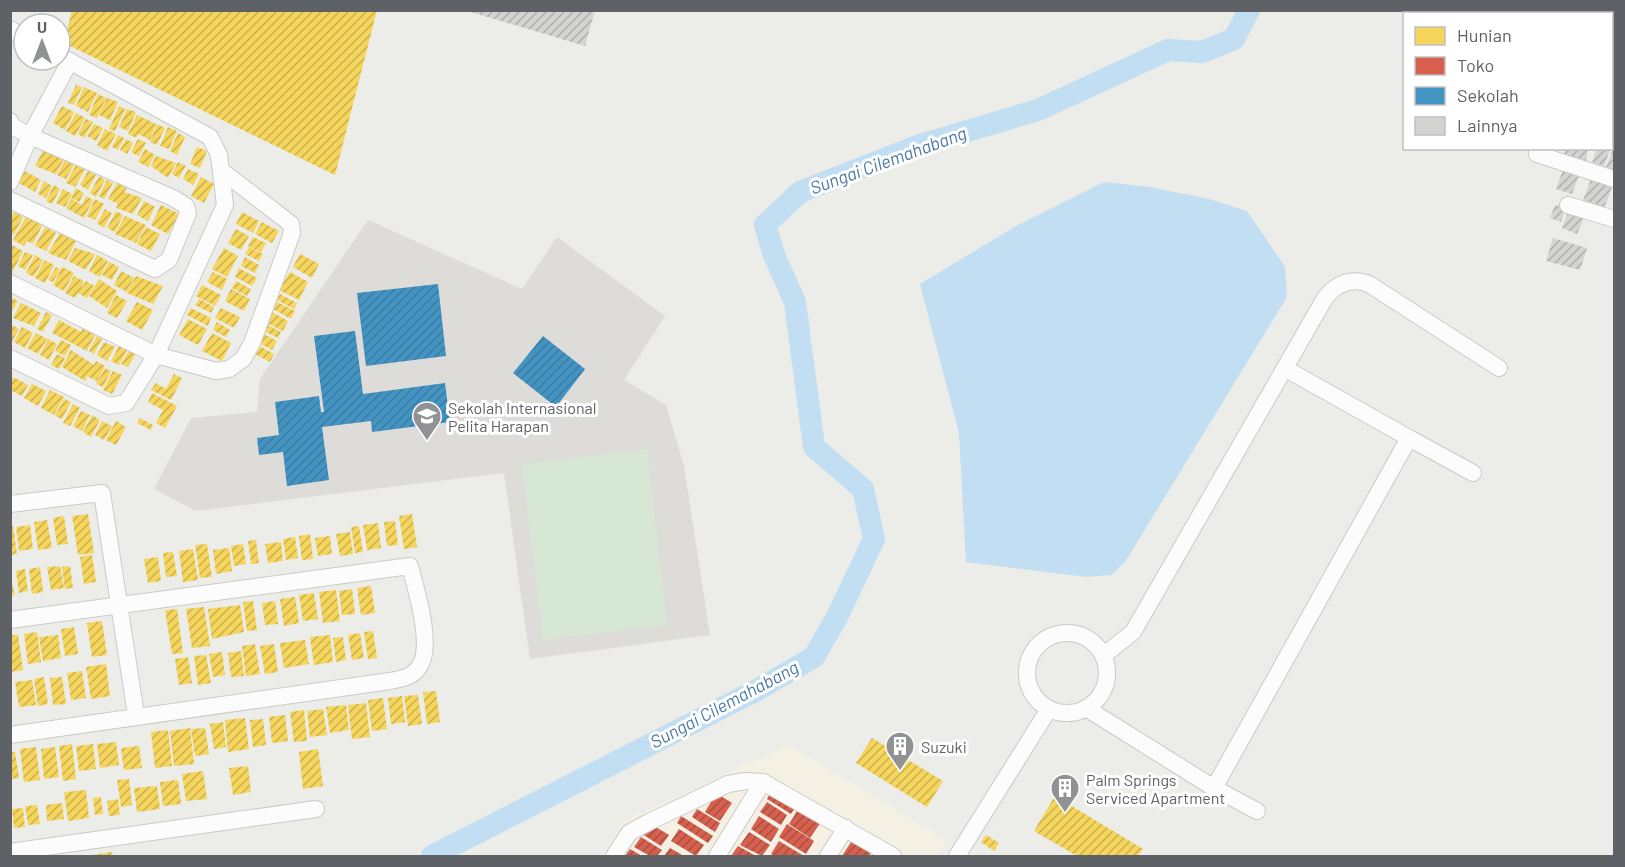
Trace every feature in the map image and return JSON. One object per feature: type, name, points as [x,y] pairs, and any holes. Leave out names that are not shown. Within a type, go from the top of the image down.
[{"type":"street","points":[[10,358],[109,405],[118,406],[126,403],[156,355],[225,205],[219,155],[210,137],[72,63]]},
{"type":"street","points":[[10,182],[59,72]]},
{"type":"street","points":[[10,121],[12,126],[30,136],[173,198],[186,206],[187,219],[169,260],[155,269],[10,200]]},
{"type":"street","points":[[1537,154],[1614,179]]},
{"type":"street","points":[[10,283],[156,355],[222,371],[243,359],[252,343],[290,242],[291,224],[222,171]]},
{"type":"street","points":[[1568,204],[1614,219]]},
{"type":"street","points":[[1103,657],[1133,632],[1331,290],[1345,283],[1360,282],[1380,290],[1499,368]]},
{"type":"street","points":[[1286,369],[1473,473]]},
{"type":"street","points":[[1214,788],[1409,438]]},
{"type":"street","points":[[10,504],[102,493],[136,715]]},
{"type":"street","points":[[10,620],[120,603],[411,566],[422,617],[422,661],[415,672],[405,678],[10,735]]},
{"type":"street","points":[[1070,634],[1083,638],[1095,645],[1103,657],[1106,680],[1096,701],[1086,708],[1068,713],[1049,709],[1038,701],[1030,689],[1027,676],[1028,663],[1034,650],[1050,638],[1070,634]]},
{"type":"street","points":[[1086,708],[1214,788],[1257,812]]},
{"type":"street","points":[[957,856],[1049,709]]},
{"type":"street","points":[[614,856],[629,833],[728,784],[746,780],[763,782],[893,856]]},
{"type":"street","points":[[717,856],[763,782]]},
{"type":"street","points":[[10,852],[316,809]]},
{"type":"street","points":[[828,856],[846,828]]},
{"type":"shaded area","name":"Sekolah Internasional Pelita Harapan","points":[[368,220],[522,289],[557,237],[665,316],[624,380],[666,405],[684,466],[710,635],[530,659],[504,473],[196,511],[154,489],[191,418],[257,412],[260,379]]},
{"type":"shaded area","points":[[789,745],[947,841],[937,856],[602,856],[622,822]]},
{"type":"green space","points":[[647,449],[667,625],[543,640],[522,464]]},
{"type":"water","points":[[1104,182],[1150,187],[1209,199],[1247,211],[1285,267],[1287,297],[1125,562],[1111,575],[1087,577],[966,562],[959,433],[920,284],[1018,225]]},
{"type":"building: Hunian","points":[[72,10],[377,10],[335,175],[72,47]]},
{"type":"building: Hunian","points":[[76,85],[82,87],[74,105],[68,103]]},
{"type":"building: Hunian","points":[[84,87],[97,93],[88,112],[76,106]]},
{"type":"building: Hunian","points":[[98,94],[106,98],[97,118],[89,115]]},
{"type":"building: Hunian","points":[[107,98],[118,102],[110,120],[99,115]]},
{"type":"building: Hunian","points":[[62,106],[74,112],[65,130],[53,123]]},
{"type":"building: Hunian","points":[[119,106],[125,109],[115,131],[109,129]]},
{"type":"building: Hunian","points":[[127,109],[136,112],[128,131],[119,127]]},
{"type":"building: Hunian","points":[[76,113],[85,118],[75,136],[66,131]]},
{"type":"building: Hunian","points":[[137,115],[156,124],[150,140],[138,134],[136,138],[128,134]]},
{"type":"building: Hunian","points":[[86,119],[93,122],[84,138],[78,134]]},
{"type":"building: Hunian","points":[[94,124],[103,128],[96,141],[87,136]]},
{"type":"building: Hunian","points":[[157,124],[165,128],[157,145],[150,142]]},
{"type":"building: Hunian","points":[[168,127],[177,131],[169,149],[160,146]]},
{"type":"building: Hunian","points":[[105,129],[116,134],[107,151],[97,145]]},
{"type":"building: Hunian","points":[[178,133],[185,137],[177,155],[170,151]]},
{"type":"building: Hunian","points":[[118,135],[124,138],[118,150],[112,147]]},
{"type":"building: Hunian","points":[[126,139],[133,143],[127,154],[120,150]]},
{"type":"building: Hunian","points":[[138,139],[146,143],[139,156],[131,152]]},
{"type":"building: Hunian","points":[[197,147],[207,151],[200,168],[190,164]]},
{"type":"building: Hunian","points":[[44,149],[65,157],[56,174],[35,166]]},
{"type":"building: Hunian","points":[[145,149],[155,155],[148,167],[138,162]]},
{"type":"building: Hunian","points":[[156,156],[176,163],[168,178],[151,166]]},
{"type":"building: Hunian","points":[[66,158],[75,163],[66,179],[57,175]]},
{"type":"building: Hunian","points":[[178,162],[186,166],[179,178],[172,174]]},
{"type":"building: Hunian","points":[[76,165],[85,170],[75,187],[66,183]]},
{"type":"building: Hunian","points":[[188,169],[199,174],[193,185],[183,179]]},
{"type":"building: Hunian","points":[[25,171],[41,180],[35,192],[19,183]]},
{"type":"building: Hunian","points":[[88,171],[96,175],[88,190],[80,185]]},
{"type":"building: Hunian","points":[[99,176],[105,180],[96,197],[90,193]]},
{"type":"building: Hunian","points":[[201,177],[214,184],[204,203],[191,196]]},
{"type":"building: Hunian","points":[[107,180],[113,183],[104,199],[99,196]]},
{"type":"building: Hunian","points":[[44,181],[52,186],[46,198],[38,194]]},
{"type":"building: Hunian","points":[[117,183],[127,188],[124,192],[142,198],[133,214],[116,208],[118,204],[108,199]]},
{"type":"building: Hunian","points":[[54,185],[60,189],[52,204],[46,201]]},
{"type":"building: Hunian","points":[[76,188],[84,193],[79,202],[71,198]]},
{"type":"building: Hunian","points":[[63,189],[72,194],[65,207],[56,203]]},
{"type":"building: Hunian","points":[[86,196],[93,200],[84,218],[66,208],[71,199],[82,205]]},
{"type":"building: Hunian","points":[[95,199],[104,204],[95,220],[87,216]]},
{"type":"building: Hunian","points":[[144,201],[155,207],[148,221],[137,215]]},
{"type":"building: Hunian","points":[[161,205],[179,214],[168,234],[151,225]]},
{"type":"building: Hunian","points":[[105,209],[112,213],[104,228],[97,223]]},
{"type":"building: Hunian","points":[[116,211],[123,215],[115,232],[107,228]]},
{"type":"building: Hunian","points":[[14,212],[23,217],[14,235],[10,233],[10,219]]},
{"type":"building: Hunian","points":[[242,212],[259,221],[253,233],[236,224]]},
{"type":"building: Hunian","points":[[27,215],[42,226],[33,244],[27,241],[24,246],[13,240]]},
{"type":"building: Hunian","points":[[125,216],[146,225],[136,243],[115,234]]},
{"type":"building: Hunian","points":[[262,222],[279,231],[272,243],[255,234]]},
{"type":"building: Hunian","points":[[45,227],[56,233],[46,251],[35,246]]},
{"type":"building: Hunian","points":[[146,227],[160,234],[151,251],[137,244]]},
{"type":"building: Hunian","points":[[236,229],[249,236],[241,250],[228,243]]},
{"type":"building: Hunian","points":[[60,233],[76,241],[66,260],[48,253]]},
{"type":"building: Hunian","points":[[253,237],[266,243],[261,252],[248,246]]},
{"type":"building: Hunian","points":[[12,245],[23,251],[13,271],[10,270]]},
{"type":"building: Hunian","points":[[249,247],[263,254],[259,261],[245,254]]},
{"type":"building: Hunian","points":[[75,248],[95,254],[86,270],[68,261]]},
{"type":"building: Hunian","points":[[224,248],[238,256],[227,277],[212,269]]},
{"type":"building: Hunian","points":[[25,252],[33,255],[25,270],[18,266]]},
{"type":"building: Hunian","points":[[300,254],[319,264],[312,278],[293,267]]},
{"type":"building: Hunian","points":[[35,255],[43,260],[34,277],[26,273]]},
{"type":"building: Hunian","points":[[97,255],[108,261],[100,277],[89,271]]},
{"type":"building: Hunian","points":[[245,257],[259,265],[255,273],[241,266]]},
{"type":"building: Hunian","points":[[45,260],[54,265],[45,283],[35,278]]},
{"type":"building: Hunian","points":[[109,262],[119,267],[112,280],[102,275]]},
{"type":"building: Hunian","points":[[56,267],[60,269],[53,282],[48,280]]},
{"type":"building: Hunian","points":[[62,267],[74,273],[64,291],[53,285]]},
{"type":"building: Hunian","points":[[239,268],[257,278],[252,286],[235,277]]},
{"type":"building: Hunian","points":[[121,271],[134,278],[127,292],[114,285]]},
{"type":"building: Hunian","points":[[213,272],[227,279],[222,290],[207,282]]},
{"type":"building: Hunian","points":[[290,272],[308,282],[299,300],[279,290]]},
{"type":"building: Hunian","points":[[74,276],[84,281],[81,290],[86,281],[94,286],[87,298],[78,293],[75,298],[65,293]]},
{"type":"building: Hunian","points":[[136,276],[163,286],[153,304],[127,293]]},
{"type":"building: Hunian","points":[[99,279],[117,291],[107,308],[89,296]]},
{"type":"building: Hunian","points":[[236,281],[251,289],[247,296],[232,288]]},
{"type":"building: Hunian","points":[[202,285],[221,295],[215,306],[196,296]]},
{"type":"building: Hunian","points":[[231,289],[250,299],[244,311],[225,301]]},
{"type":"building: Hunian","points":[[280,294],[297,303],[294,309],[277,300]]},
{"type":"building: Hunian","points":[[116,295],[127,301],[117,318],[107,313]]},
{"type":"building: Hunian","points":[[10,297],[18,301],[10,315]]},
{"type":"building: Hunian","points":[[199,299],[214,307],[211,313],[195,305]]},
{"type":"building: Hunian","points":[[137,302],[153,310],[142,330],[126,321]]},
{"type":"building: Hunian","points":[[277,302],[295,311],[291,319],[273,309]]},
{"type":"building: Hunian","points":[[21,303],[41,313],[34,326],[13,318]]},
{"type":"building: Hunian","points":[[191,308],[211,318],[208,326],[187,315]]},
{"type":"building: Hunian","points":[[221,308],[240,317],[234,328],[215,318]]},
{"type":"building: Hunian","points":[[46,312],[52,315],[43,332],[37,329]]},
{"type":"building: Hunian","points":[[272,312],[288,321],[283,331],[267,323]]},
{"type":"building: Hunian","points":[[188,319],[207,329],[198,345],[179,335]]},
{"type":"building: Hunian","points":[[59,320],[81,332],[83,328],[95,335],[87,351],[52,333]]},
{"type":"building: Hunian","points":[[217,322],[230,330],[226,337],[213,330]]},
{"type":"building: Hunian","points":[[10,324],[19,329],[10,345]]},
{"type":"building: Hunian","points":[[266,324],[281,332],[278,338],[262,330]]},
{"type":"building: Hunian","points":[[22,327],[33,333],[25,348],[14,342]]},
{"type":"building: Hunian","points":[[36,333],[47,339],[38,354],[27,348]]},
{"type":"building: Hunian","points":[[212,333],[231,343],[222,361],[202,351]]},
{"type":"building: Hunian","points":[[264,334],[277,341],[272,350],[259,343]]},
{"type":"building: Hunian","points":[[97,336],[102,339],[94,354],[89,351]]},
{"type":"building: Hunian","points":[[48,339],[57,344],[49,360],[40,355]]},
{"type":"building: Hunian","points":[[61,340],[71,345],[65,356],[55,351]]},
{"type":"building: Hunian","points":[[104,342],[115,347],[107,361],[97,355]]},
{"type":"building: Hunian","points":[[120,344],[128,348],[119,365],[111,361]]},
{"type":"building: Hunian","points":[[256,344],[274,354],[270,362],[251,352]]},
{"type":"building: Hunian","points":[[71,350],[94,365],[96,361],[105,366],[97,381],[87,376],[85,381],[62,367]]},
{"type":"building: Hunian","points":[[129,350],[136,353],[128,367],[121,364]]},
{"type":"building: Hunian","points":[[57,354],[65,358],[59,369],[51,365]]},
{"type":"building: Hunian","points":[[105,368],[111,371],[103,387],[96,384]]},
{"type":"building: Hunian","points":[[113,371],[122,375],[112,394],[103,390]]},
{"type":"building: Hunian","points":[[174,374],[182,378],[171,400],[151,390],[156,383],[166,389]]},
{"type":"building: Hunian","points":[[13,377],[28,385],[22,396],[10,390]]},
{"type":"building: Hunian","points":[[32,384],[46,391],[38,406],[24,398]]},
{"type":"building: Hunian","points":[[50,390],[64,397],[54,415],[41,408]]},
{"type":"building: Hunian","points":[[152,393],[177,406],[165,428],[156,423],[163,410],[148,402]]},
{"type":"building: Hunian","points":[[64,399],[71,402],[62,419],[55,416]]},
{"type":"building: Hunian","points":[[73,404],[80,408],[70,426],[63,423]]},
{"type":"building: Hunian","points":[[81,411],[90,415],[82,431],[73,426]]},
{"type":"building: Hunian","points":[[92,415],[100,420],[91,437],[83,432]]},
{"type":"building: Hunian","points":[[140,418],[153,425],[151,430],[137,423]]},
{"type":"building: Hunian","points":[[102,421],[112,426],[104,440],[95,435]]},
{"type":"building: Hunian","points":[[116,421],[126,427],[116,445],[106,440]]},
{"type":"building: Hunian","points":[[88,514],[94,553],[78,555],[72,516]]},
{"type":"building: Hunian","points":[[412,514],[417,547],[404,549],[399,516]]},
{"type":"building: Hunian","points":[[64,516],[68,544],[57,545],[53,518]]},
{"type":"building: Hunian","points":[[47,520],[52,548],[38,550],[34,522]]},
{"type":"building: Hunian","points":[[395,521],[398,545],[387,546],[384,522]]},
{"type":"building: Hunian","points":[[378,523],[381,548],[367,550],[363,525]]},
{"type":"building: Hunian","points":[[30,525],[33,549],[19,551],[16,527]]},
{"type":"building: Hunian","points":[[10,526],[13,526],[17,554],[10,555]]},
{"type":"building: Hunian","points":[[359,526],[363,552],[355,553],[351,527]]},
{"type":"building: Hunian","points":[[350,532],[353,554],[340,556],[336,534]]},
{"type":"building: Hunian","points":[[310,534],[313,559],[302,560],[299,536]]},
{"type":"building: Hunian","points":[[330,536],[332,554],[318,556],[315,538]]},
{"type":"building: Hunian","points":[[295,537],[298,558],[286,560],[283,539]]},
{"type":"building: Hunian","points":[[256,540],[259,563],[251,564],[248,541]]},
{"type":"building: Hunian","points":[[281,542],[283,561],[268,563],[265,544]]},
{"type":"building: Hunian","points":[[207,544],[212,577],[200,578],[195,545]]},
{"type":"building: Hunian","points":[[243,544],[246,564],[234,566],[231,546]]},
{"type":"building: Hunian","points":[[229,548],[232,571],[216,574],[213,550]]},
{"type":"building: Hunian","points":[[193,549],[198,580],[183,582],[179,551]]},
{"type":"building: Hunian","points":[[173,552],[177,576],[166,577],[163,553]]},
{"type":"building: Hunian","points":[[92,555],[96,582],[84,584],[80,557]]},
{"type":"building: Hunian","points":[[158,557],[161,581],[148,583],[144,559]]},
{"type":"building: Hunian","points":[[60,566],[64,588],[51,590],[47,567]]},
{"type":"building: Hunian","points":[[70,566],[73,588],[65,589],[62,567]]},
{"type":"building: Hunian","points":[[40,567],[43,592],[32,594],[29,569]]},
{"type":"building: Hunian","points":[[25,569],[28,591],[19,593],[16,571]]},
{"type":"building: Hunian","points":[[10,575],[15,595],[10,596]]},
{"type":"building: Hunian","points":[[371,586],[375,613],[361,615],[357,588]]},
{"type":"building: Hunian","points":[[352,589],[355,614],[342,615],[339,591]]},
{"type":"building: Hunian","points":[[336,590],[340,621],[323,623],[319,592]]},
{"type":"building: Hunian","points":[[314,593],[318,619],[303,621],[299,595]]},
{"type":"building: Hunian","points":[[295,597],[299,623],[284,626],[280,599]]},
{"type":"building: Hunian","points":[[253,601],[257,630],[247,631],[243,602]]},
{"type":"building: Hunian","points":[[275,601],[278,624],[265,625],[262,603]]},
{"type":"building: Hunian","points":[[240,605],[244,632],[212,639],[208,609]]},
{"type":"building: Hunian","points":[[204,607],[210,646],[192,648],[186,609]]},
{"type":"building: Hunian","points":[[177,609],[183,653],[172,654],[165,610]]},
{"type":"building: Hunian","points":[[102,621],[107,655],[92,657],[87,623]]},
{"type":"building: Hunian","points":[[74,627],[78,654],[65,656],[61,629]]},
{"type":"building: Hunian","points":[[373,631],[377,658],[368,659],[364,632]]},
{"type":"building: Hunian","points":[[37,632],[41,662],[28,664],[24,634]]},
{"type":"building: Hunian","points":[[360,633],[364,658],[352,660],[348,635]]},
{"type":"building: Hunian","points":[[10,635],[18,635],[23,670],[10,672]]},
{"type":"building: Hunian","points":[[58,635],[61,658],[43,661],[39,637]]},
{"type":"building: Hunian","points":[[330,635],[333,662],[314,665],[310,637]]},
{"type":"building: Hunian","points":[[343,637],[346,660],[336,662],[333,638]]},
{"type":"building: Hunian","points":[[305,640],[309,664],[284,668],[280,643]]},
{"type":"building: Hunian","points":[[255,644],[260,674],[246,676],[242,646]]},
{"type":"building: Hunian","points":[[274,644],[278,672],[265,674],[260,646]]},
{"type":"building: Hunian","points":[[241,651],[244,676],[231,677],[228,653]]},
{"type":"building: Hunian","points":[[222,652],[225,675],[213,677],[209,654]]},
{"type":"building: Hunian","points":[[206,655],[211,683],[198,685],[194,656]]},
{"type":"building: Hunian","points":[[188,657],[192,683],[179,685],[175,659]]},
{"type":"building: Hunian","points":[[106,664],[110,696],[91,699],[86,667]]},
{"type":"building: Hunian","points":[[82,671],[86,698],[71,700],[67,673]]},
{"type":"building: Hunian","points":[[44,677],[48,704],[38,706],[34,679]]},
{"type":"building: Hunian","points":[[62,677],[66,704],[53,705],[50,678]]},
{"type":"building: Hunian","points":[[32,680],[36,705],[19,707],[15,682]]},
{"type":"building: Hunian","points":[[436,691],[440,722],[427,724],[423,692]]},
{"type":"building: Hunian","points":[[418,695],[422,724],[408,726],[404,696]]},
{"type":"building: Hunian","points":[[402,696],[405,722],[391,724],[388,698]]},
{"type":"building: Hunian","points":[[383,698],[387,729],[372,731],[368,700]]},
{"type":"building: Hunian","points":[[366,703],[370,737],[352,739],[348,705]]},
{"type":"building: Hunian","points":[[346,705],[349,730],[330,733],[326,707]]},
{"type":"building: Hunian","points":[[323,709],[327,735],[310,737],[307,711]]},
{"type":"building: Hunian","points":[[304,710],[307,741],[294,742],[290,712]]},
{"type":"building: Hunian","points":[[285,715],[288,741],[272,743],[269,717]]},
{"type":"building: Hunian","points":[[245,718],[249,749],[228,752],[225,720]]},
{"type":"building: Hunian","points":[[263,719],[266,745],[253,747],[250,720]]},
{"type":"building: Hunian","points":[[223,722],[226,747],[214,749],[210,724]]},
{"type":"building: Hunian","points":[[190,728],[194,764],[174,766],[170,731]]},
{"type":"building: Hunian","points":[[205,728],[209,754],[195,756],[191,729]]},
{"type":"building: Hunian","points":[[168,730],[172,766],[155,768],[151,732]]},
{"type":"building: Hunian","name":"Suzuki","points":[[872,738],[943,781],[927,807],[856,763]]},
{"type":"building: Hunian","points":[[116,742],[119,765],[100,768],[97,744]]},
{"type":"building: Hunian","points":[[72,744],[76,779],[63,781],[59,746]]},
{"type":"building: Hunian","points":[[93,744],[96,769],[79,771],[76,746]]},
{"type":"building: Hunian","points":[[139,746],[142,768],[124,770],[121,748]]},
{"type":"building: Hunian","points":[[36,747],[40,780],[24,782],[20,749]]},
{"type":"building: Hunian","points":[[55,747],[59,777],[44,779],[41,749]]},
{"type":"building: Hunian","points":[[318,749],[323,786],[303,789],[299,752]]},
{"type":"building: Hunian","points":[[10,752],[15,752],[19,778],[10,779]]},
{"type":"building: Hunian","points":[[248,766],[251,792],[233,795],[229,768]]},
{"type":"building: Hunian","points":[[203,771],[207,799],[186,801],[182,774]]},
{"type":"building: Hunian","points":[[129,779],[132,805],[121,807],[117,780]]},
{"type":"building: Hunian","points":[[178,780],[181,804],[163,806],[160,782]]},
{"type":"building: Hunian","points":[[157,786],[160,809],[137,812],[134,788]]},
{"type":"building: Hunian","points":[[86,790],[89,818],[68,821],[64,792]]},
{"type":"building: Hunian","name":"Palm Springs Serviced Apartment","points":[[1055,796],[1143,849],[1138,856],[1077,856],[1034,831]]},
{"type":"building: Hunian","points":[[101,797],[103,814],[95,815],[93,798]]},
{"type":"building: Hunian","points":[[118,799],[120,815],[109,816],[107,801]]},
{"type":"building: Hunian","points":[[62,803],[64,819],[47,821],[46,805]]},
{"type":"building: Hunian","points":[[37,805],[40,824],[28,825],[25,806]]},
{"type":"building: Hunian","points":[[23,808],[25,827],[14,828],[12,809]]},
{"type":"building: Hunian","points":[[986,835],[999,843],[994,851],[981,842]]},
{"type":"building: Hunian","points":[[112,852],[113,856],[91,856],[91,855]]},
{"type":"building: Toko","points":[[772,791],[796,806],[791,814],[767,799]]},
{"type":"building: Toko","points":[[716,793],[732,803],[720,821],[705,812]]},
{"type":"building: Toko","points":[[767,802],[787,815],[781,825],[760,812]]},
{"type":"building: Toko","points":[[799,808],[821,822],[810,838],[789,824]]},
{"type":"building: Toko","points":[[697,809],[720,823],[715,832],[692,817]]},
{"type":"building: Toko","points":[[681,816],[713,836],[708,843],[677,823]]},
{"type":"building: Toko","points":[[759,816],[779,829],[771,842],[751,829]]},
{"type":"building: Toko","points":[[649,823],[669,835],[661,846],[642,834]]},
{"type":"building: Toko","points":[[787,824],[814,841],[806,854],[779,837]]},
{"type":"building: Toko","points":[[679,829],[704,845],[696,856],[671,841]]},
{"type":"building: Toko","points":[[749,832],[770,845],[762,856],[740,845]]},
{"type":"building: Toko","points":[[641,837],[662,850],[657,856],[650,856],[634,847]]},
{"type":"building: Toko","points":[[853,839],[872,851],[869,856],[842,856]]},
{"type":"building: Toko","points":[[779,841],[804,856],[771,854]]},
{"type":"building: Toko","points":[[738,846],[756,856],[731,856]]},
{"type":"building: Toko","points":[[670,848],[684,856],[664,856]]},
{"type":"building: Toko","points":[[630,849],[642,856],[625,856]]},
{"type":"building: Sekolah","points":[[438,284],[446,356],[366,366],[357,293]]},
{"type":"building: Sekolah","points":[[355,331],[363,394],[445,383],[450,422],[372,432],[371,421],[322,427],[329,480],[287,486],[283,452],[259,455],[257,438],[279,435],[275,402],[319,396],[321,412],[324,412],[314,336]]},
{"type":"building: Sekolah","points":[[543,336],[585,369],[556,407],[513,373]]},
{"type":"building: Lainnya","points":[[464,10],[595,10],[585,46]]},
{"type":"building: Lainnya","points":[[1571,10],[1598,10],[1597,12]]},
{"type":"building: Lainnya","points":[[1613,28],[1614,29],[1613,56]]},
{"type":"building: Lainnya","points":[[1613,58],[1614,59],[1613,95]]},
{"type":"building: Lainnya","points":[[1565,150],[1588,150],[1586,161],[1564,156]]},
{"type":"building: Lainnya","points":[[1596,150],[1610,150],[1604,166],[1592,162]]},
{"type":"building: Lainnya","points":[[1612,151],[1614,152],[1614,171],[1606,167]]},
{"type":"building: Lainnya","points":[[1564,167],[1580,173],[1572,194],[1556,189]]},
{"type":"building: Lainnya","points":[[1591,179],[1612,187],[1602,214],[1581,206]]},
{"type":"building: Lainnya","points":[[1555,205],[1566,208],[1561,222],[1550,218]]},
{"type":"building: Lainnya","points":[[1568,212],[1584,218],[1577,234],[1562,228]]},
{"type":"building: Lainnya","points":[[1553,238],[1587,248],[1580,270],[1546,261]]},
{"type":"waterway","name":"Sungai Cilemahabang","points":[[432,856],[757,690],[814,657],[837,617],[874,539],[863,489],[814,447],[795,302],[774,255],[765,225],[800,192],[920,145],[1038,110],[1168,50],[1202,52],[1234,39],[1249,10]]},
{"type":"place","name":"Sekolah Internasional Pelita Harapan","points":[[427,442]]},
{"type":"place","name":"Suzuki","points":[[900,772]]},
{"type":"place","name":"Palm Springs Serviced Apartment","points":[[1065,814]]}]
